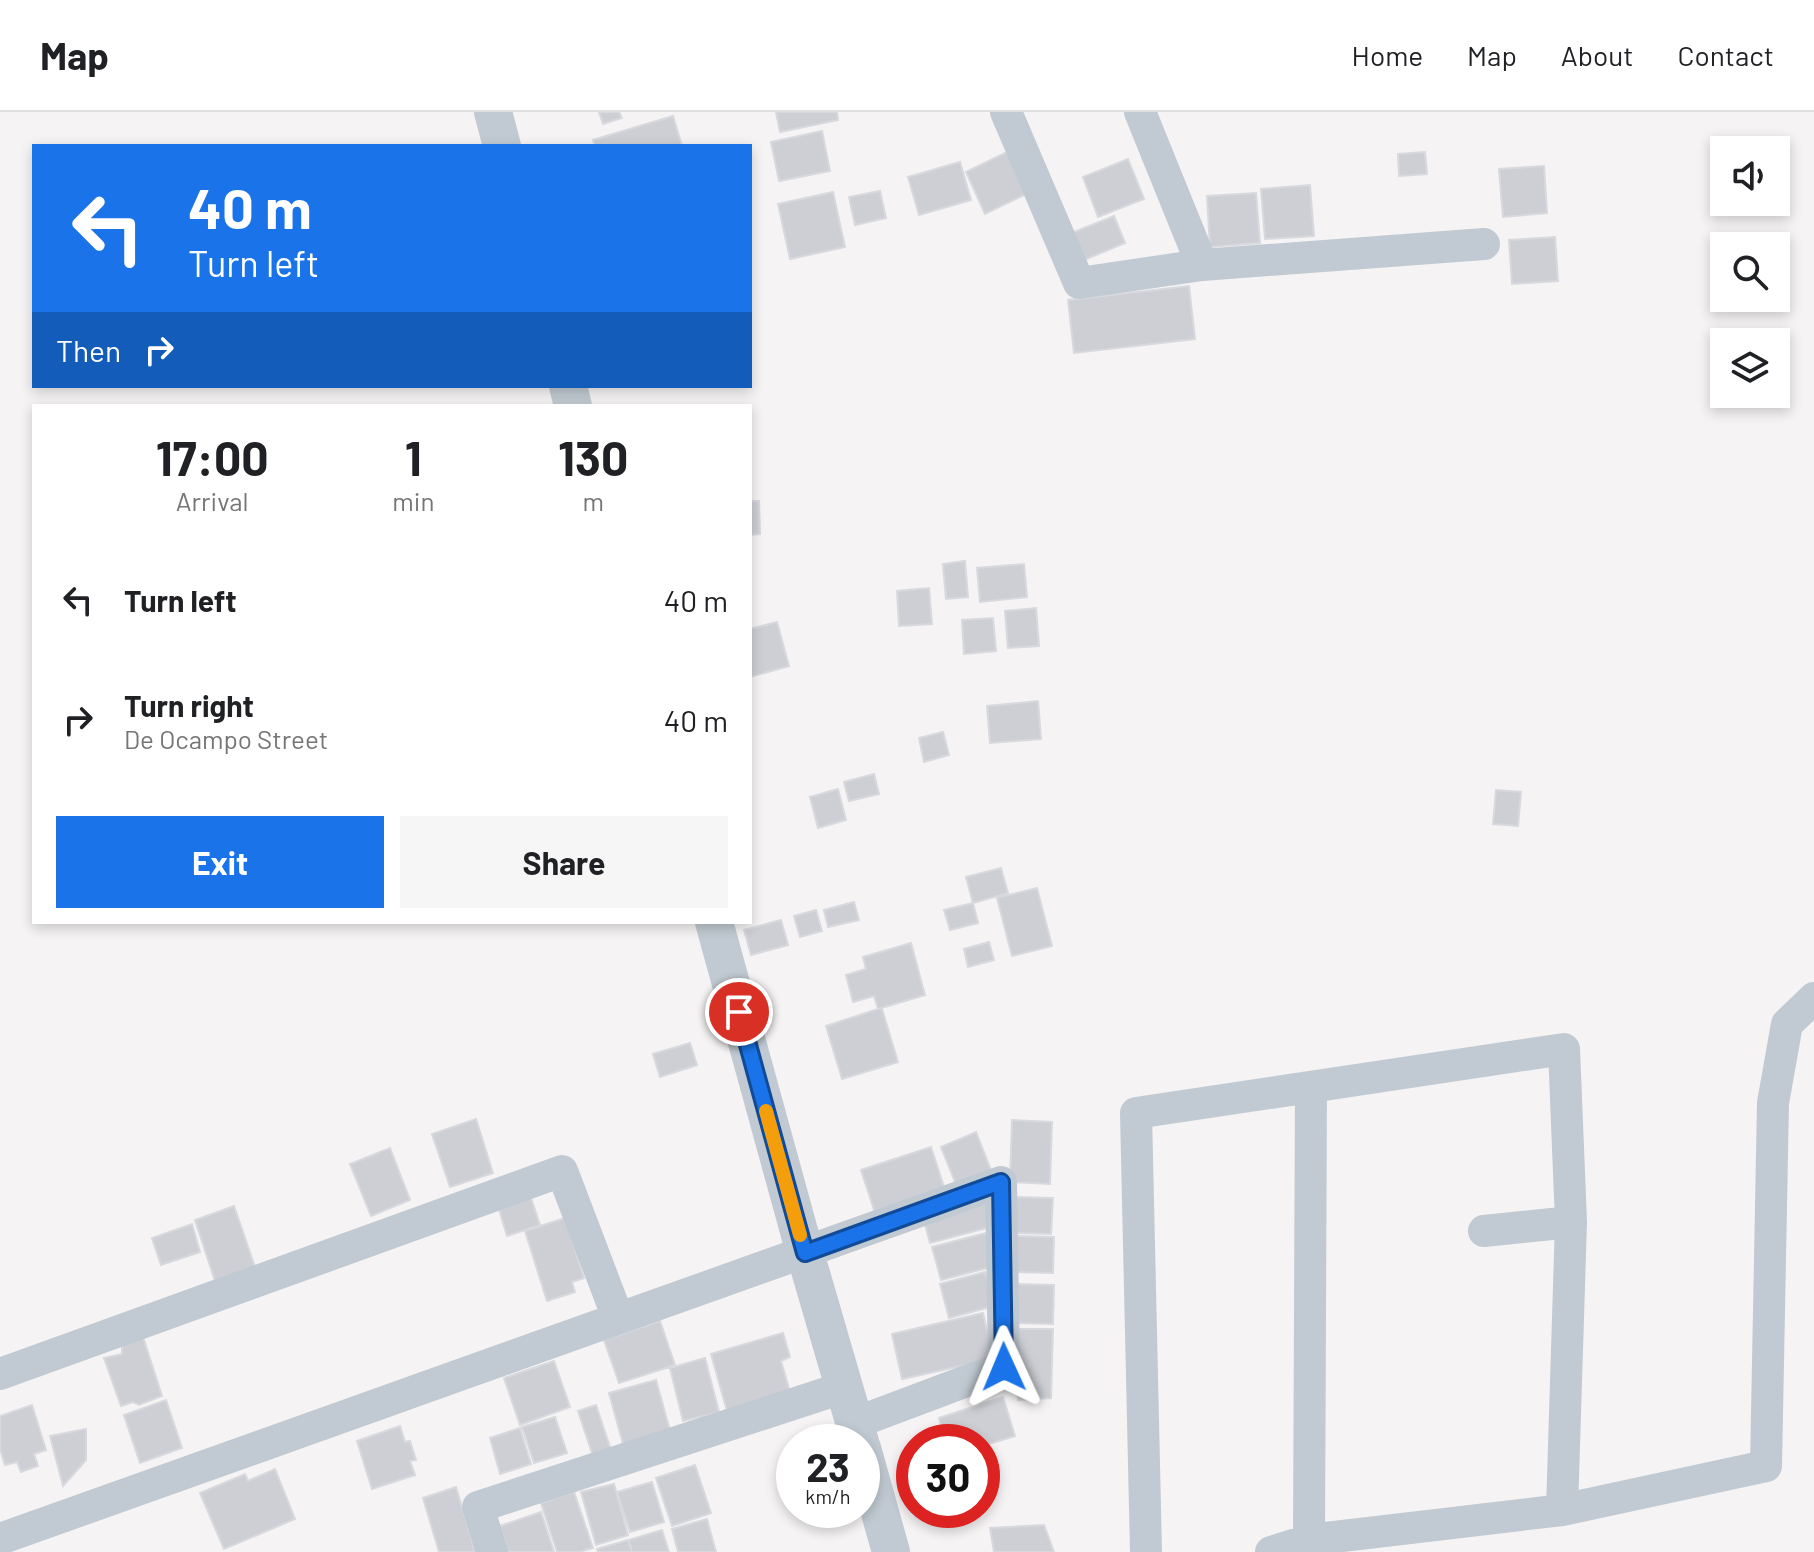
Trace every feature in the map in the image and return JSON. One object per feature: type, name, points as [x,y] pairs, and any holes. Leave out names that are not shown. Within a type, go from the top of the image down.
[{"type":"street","points":[[493,112],[501,144]]},
{"type":"street","points":[[1006,112],[1079,283],[1202,265],[1484,244]]},
{"type":"street","points":[[1140,112],[1202,265]]},
{"type":"street","points":[[715,924],[856,1424]]},
{"type":"street","points":[[1271,1552],[1309,1540],[1562,1510],[1766,1466],[1773,1103],[1787,1024],[1814,998]]},
{"type":"street","points":[[1146,1552],[1136,1113],[1564,1049],[1571,1222],[1562,1510]]},
{"type":"street","points":[[1309,1540],[1311,1087]]},
{"type":"street","points":[[0,1374],[562,1171],[618,1318]]},
{"type":"street","points":[[0,1539],[1001,1182],[1004,1367],[859,1424]]},
{"type":"street","points":[[1484,1231],[1571,1222]]},
{"type":"street","points":[[492,1552],[478,1507],[776,1442]]},
{"type":"street","points":[[880,1512],[891,1552]]},
{"type":"building","points":[[599,112],[619,112],[622,118],[603,124]]},
{"type":"building","points":[[776,112],[837,112],[838,120],[780,132]]},
{"type":"building","points":[[673,116],[681,144],[594,144],[593,140]]},
{"type":"building","points":[[822,131],[830,171],[779,181],[771,142]]},
{"type":"building","points":[[1011,150],[1030,192],[985,214],[966,172]]},
{"type":"building","points":[[1425,152],[1427,174],[1399,176],[1398,154]]},
{"type":"building","points":[[1128,159],[1144,199],[1098,217],[1083,177]]},
{"type":"building","points":[[960,162],[971,200],[919,215],[908,177]]},
{"type":"building","points":[[1544,166],[1547,213],[1503,217],[1499,169]]},
{"type":"building","points":[[1310,185],[1314,236],[1265,239],[1261,189]]},
{"type":"building","points":[[880,191],[886,218],[855,225],[849,197]]},
{"type":"building","points":[[833,192],[845,247],[790,259],[778,204]]},
{"type":"building","points":[[1256,193],[1260,243],[1210,247],[1207,196]]},
{"type":"building","points":[[1114,216],[1125,243],[1084,260],[1074,232]]},
{"type":"building","points":[[1555,237],[1558,281],[1512,284],[1509,240]]},
{"type":"building","points":[[1189,286],[1195,339],[1074,353],[1068,300]]},
{"type":"building","points":[[752,501],[759,501],[760,534],[752,535]]},
{"type":"building","points":[[965,561],[968,597],[946,599],[943,564]]},
{"type":"building","points":[[1024,564],[1027,597],[980,602],[977,568]]},
{"type":"building","points":[[929,588],[932,624],[899,626],[897,591]]},
{"type":"building","points":[[1036,608],[1039,646],[1008,648],[1005,611]]},
{"type":"building","points":[[993,618],[996,651],[964,654],[962,620]]},
{"type":"building","points":[[777,622],[789,666],[752,676],[752,628]]},
{"type":"building","points":[[1038,701],[1041,739],[990,743],[987,706]]},
{"type":"building","points":[[943,732],[949,755],[924,762],[919,738]]},
{"type":"building","points":[[874,774],[879,794],[849,801],[844,782]]},
{"type":"building","points":[[838,789],[846,820],[818,828],[810,797]]},
{"type":"building","points":[[1496,790],[1521,792],[1518,826],[1493,824]]},
{"type":"building","points":[[1001,868],[1008,893],[973,903],[966,877]]},
{"type":"building","points":[[1037,888],[1052,946],[1012,956],[997,898]]},
{"type":"building","points":[[854,902],[859,920],[828,927],[824,910]]},
{"type":"building","points":[[973,903],[978,923],[950,930],[944,910]]},
{"type":"building","points":[[816,910],[822,931],[800,937],[794,916]]},
{"type":"building","points":[[781,920],[788,945],[751,955],[744,930]]},
{"type":"building","points":[[989,942],[994,960],[968,967],[964,949]]},
{"type":"building","points":[[911,943],[925,995],[878,1009],[874,996],[853,1002],[846,975],[866,969],[863,957]]},
{"type":"building","points":[[882,1009],[898,1062],[842,1079],[826,1026]]},
{"type":"building","points":[[690,1043],[697,1065],[660,1077],[653,1054]]},
{"type":"building","points":[[476,1119],[493,1173],[450,1187],[432,1134]]},
{"type":"building","points":[[1012,1120],[1052,1122],[1050,1184],[1010,1182]]},
{"type":"building","points":[[976,1132],[992,1173],[957,1187],[941,1147]]},
{"type":"building","points":[[931,1147],[945,1190],[875,1213],[861,1170]]},
{"type":"building","points":[[390,1148],[410,1200],[371,1216],[350,1164]]},
{"type":"building","points":[[530,1195],[540,1225],[507,1236],[498,1206]]},
{"type":"building","points":[[987,1196],[994,1226],[930,1243],[922,1213]]},
{"type":"building","points":[[1016,1197],[1053,1198],[1051,1234],[1014,1233]]},
{"type":"building","points":[[234,1206],[255,1267],[215,1281],[195,1220]]},
{"type":"building","points":[[565,1218],[584,1278],[572,1282],[575,1292],[547,1301],[525,1231]]},
{"type":"building","points":[[192,1224],[200,1252],[161,1265],[152,1238]]},
{"type":"building","points":[[986,1233],[995,1266],[941,1280],[932,1247]]},
{"type":"building","points":[[1015,1236],[1054,1237],[1053,1273],[1014,1272]]},
{"type":"building","points":[[985,1272],[994,1306],[949,1318],[940,1284]]},
{"type":"building","points":[[1014,1284],[1054,1285],[1053,1324],[1013,1323]]},
{"type":"building","points":[[983,1313],[993,1359],[902,1379],[892,1334]]},
{"type":"building","points":[[660,1321],[675,1365],[619,1383],[604,1340]]},
{"type":"building","points":[[1013,1329],[1053,1329],[1051,1398],[1018,1400]]},
{"type":"building","points":[[783,1333],[790,1357],[781,1361],[790,1392],[727,1411],[711,1354]]},
{"type":"building","points":[[143,1337],[162,1396],[139,1405],[133,1402],[121,1406],[104,1358],[122,1354],[122,1344]]},
{"type":"building","points":[[705,1358],[719,1412],[683,1421],[670,1368]]},
{"type":"building","points":[[554,1361],[570,1407],[520,1425],[504,1378]]},
{"type":"building","points":[[656,1380],[671,1434],[626,1455],[609,1393]]},
{"type":"building","points":[[1003,1397],[1015,1436],[1000,1441],[1000,1424],[941,1424],[939,1418]]},
{"type":"building","points":[[166,1400],[182,1448],[140,1463],[124,1415]]},
{"type":"building","points":[[32,1405],[46,1450],[34,1454],[38,1466],[21,1472],[17,1462],[5,1465],[0,1449],[0,1416]]},
{"type":"building","points":[[596,1405],[612,1453],[594,1459],[578,1411]]},
{"type":"building","points":[[555,1417],[567,1453],[534,1463],[522,1427]]},
{"type":"building","points":[[400,1426],[405,1442],[410,1441],[416,1460],[410,1461],[415,1475],[372,1489],[357,1441]]},
{"type":"building","points":[[520,1428],[531,1464],[500,1474],[490,1438]]},
{"type":"building","points":[[86,1429],[86,1460],[63,1486],[50,1436]]},
{"type":"building","points":[[695,1465],[711,1513],[672,1526],[656,1478]]},
{"type":"building","points":[[275,1469],[295,1519],[224,1549],[200,1493],[245,1474],[248,1481]]},
{"type":"building","points":[[652,1482],[664,1522],[630,1532],[617,1492]]},
{"type":"building","points":[[614,1484],[628,1535],[596,1545],[581,1492]]},
{"type":"building","points":[[456,1487],[475,1552],[439,1552],[423,1498]]},
{"type":"building","points":[[574,1492],[593,1548],[579,1552],[557,1552],[541,1503]]},
{"type":"building","points":[[541,1512],[554,1552],[508,1552],[500,1526]]},
{"type":"building","points":[[707,1519],[716,1552],[678,1552],[672,1529]]},
{"type":"building","points":[[1044,1525],[1054,1552],[994,1552],[990,1528]]},
{"type":"building","points":[[662,1530],[669,1552],[632,1552],[629,1540]]},
{"type":"building","points":[[628,1540],[632,1552],[598,1552],[597,1549]]},
{"type":"slow traffic","points":[[766,1111],[800,1235]]},
{"type":"route","points":[[739,1012],[805,1253],[1001,1182],[1004,1367]]}]
